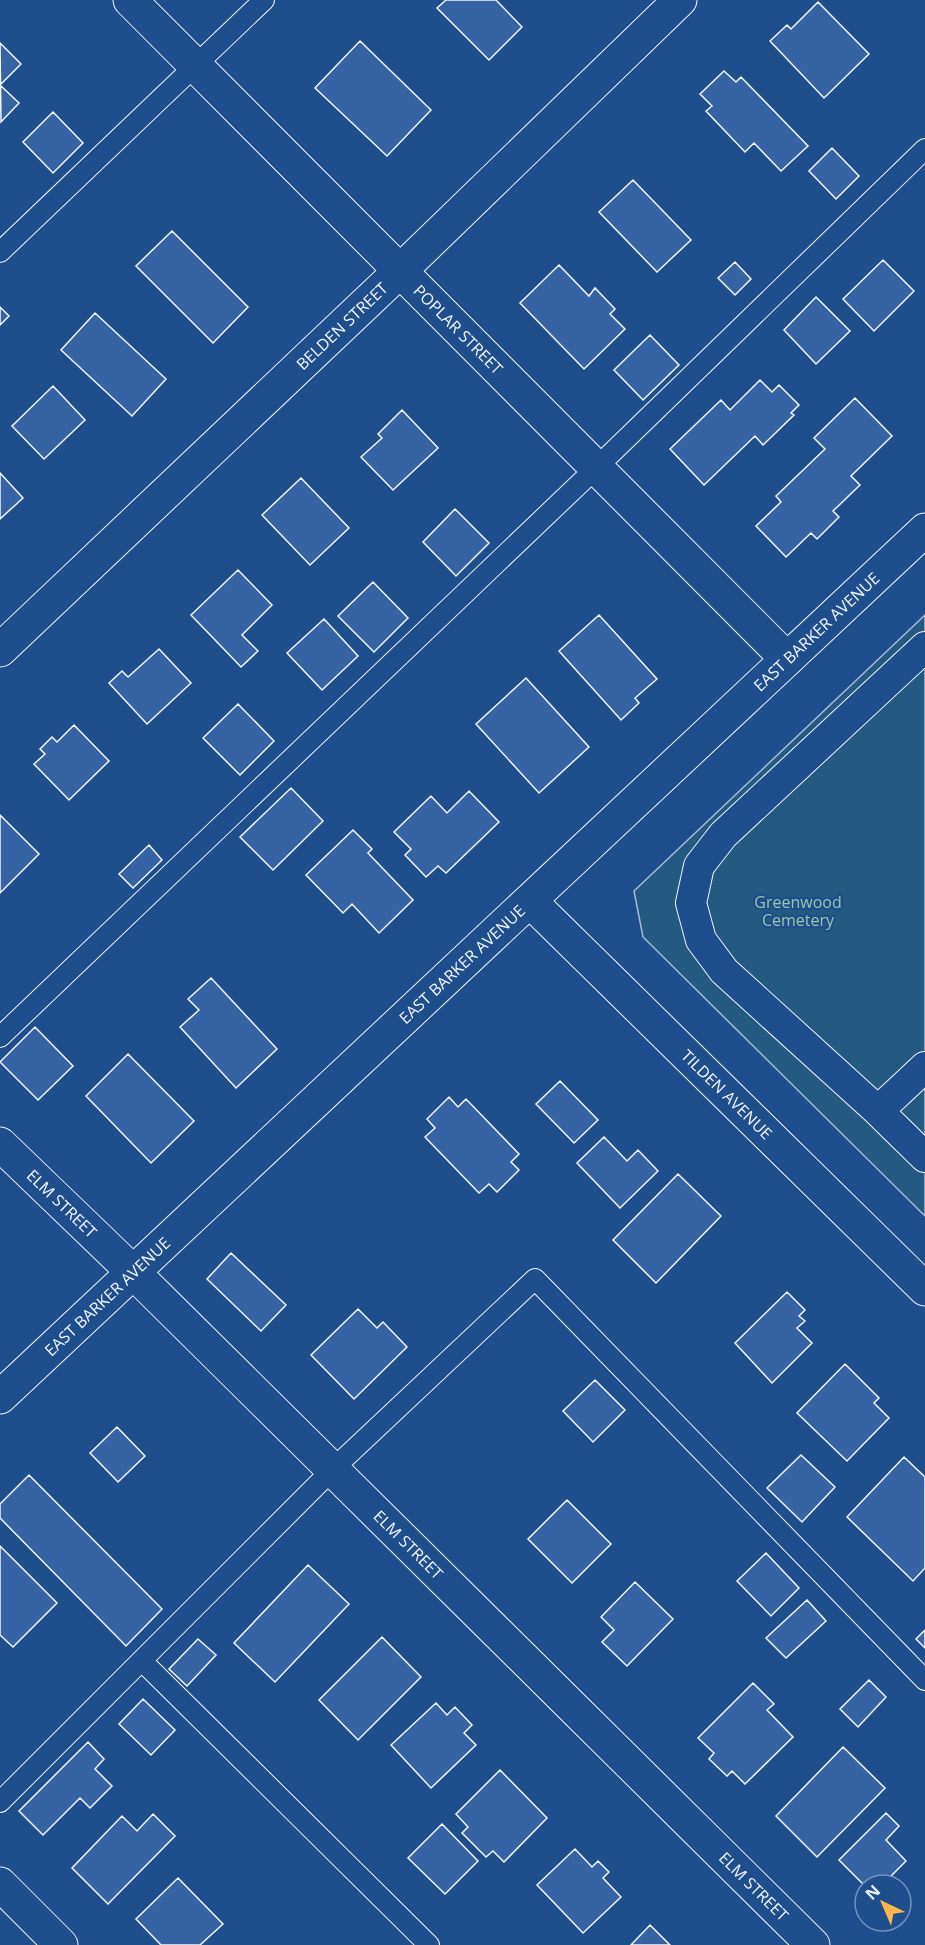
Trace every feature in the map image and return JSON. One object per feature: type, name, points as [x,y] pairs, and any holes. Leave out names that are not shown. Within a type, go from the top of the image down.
[{"type":"street","name":"POPLAR STREET","points":[[130,0],[787,659]]},
{"type":"street","name":"BELDEN STREET","points":[[0,650],[400,271],[680,0]]},
{"type":"street","name":"EAST BARKER AVENUE","points":[[0,1397],[925,530]]},
{"type":"street","points":[[925,647],[723,835],[699,866],[691,903],[701,940],[724,970],[879,1110],[925,1157]]},
{"type":"street","name":"TILDEN AVENUE","points":[[530,901],[925,1289]]},
{"type":"street","points":[[879,1110],[925,1067]]},
{"type":"street","name":"ELM STREET","points":[[0,1144],[134,1272],[813,1945]]},
{"type":"street","points":[[0,1884],[61,1945]]},
{"type":"lane","points":[[0,252],[264,0]]},
{"type":"lane","points":[[0,1037],[596,468],[925,149]]},
{"type":"lane","points":[[0,1802],[333,1469],[535,1279],[925,1680]]},
{"type":"lane","points":[[142,1661],[429,1945]]},
{"type":"green space","name":"Greenwood Cemetery","points":[[925,615],[925,1216],[643,937],[634,891]]},
{"type":"building","points":[[446,0],[496,0],[522,27],[489,60],[437,8]]},
{"type":"building","points":[[818,2],[869,54],[824,98],[770,41],[787,25],[791,29]]},
{"type":"building","points":[[360,41],[431,110],[387,156],[315,88]]},
{"type":"building","points":[[0,43],[21,64],[1,84]]},
{"type":"building","points":[[724,71],[736,82],[741,77],[808,146],[781,171],[754,143],[745,152],[706,111],[712,106],[700,94]]},
{"type":"building","points":[[1,86],[19,103],[1,122]]},
{"type":"building","points":[[53,112],[83,143],[53,173],[23,142]]},
{"type":"building","points":[[832,148],[859,176],[836,199],[809,171]]},
{"type":"building","points":[[633,180],[691,240],[657,272],[599,212]]},
{"type":"building","points":[[172,231],[248,307],[213,343],[136,266]]},
{"type":"building","points":[[883,260],[914,291],[874,331],[843,299]]},
{"type":"building","points":[[735,262],[751,279],[735,295],[718,278]]},
{"type":"building","points":[[559,265],[589,296],[595,288],[615,309],[610,314],[625,329],[584,369],[520,303]]},
{"type":"building","points":[[816,297],[850,331],[816,364],[784,330]]},
{"type":"building","points":[[0,307],[9,316],[0,325]]},
{"type":"building","points":[[95,313],[166,379],[132,416],[61,350]]},
{"type":"building","points":[[650,335],[679,365],[643,400],[614,370]]},
{"type":"building","points":[[760,380],[772,392],[779,385],[799,405],[791,413],[794,415],[763,445],[755,436],[704,485],[670,449],[721,400],[730,410]]},
{"type":"building","points":[[53,386],[85,420],[44,459],[12,426]]},
{"type":"building","points":[[855,398],[892,436],[851,476],[860,485],[833,511],[839,517],[817,539],[811,533],[786,557],[756,526],[781,502],[776,496],[825,449],[814,438]]},
{"type":"building","points":[[402,410],[438,448],[393,490],[361,457],[382,438],[378,434]]},
{"type":"building","points":[[0,473],[23,498],[0,519]]},
{"type":"building","points":[[301,478],[349,528],[310,565],[262,515]]},
{"type":"building","points":[[455,509],[489,543],[456,576],[423,542]]},
{"type":"building","points":[[238,570],[272,605],[242,635],[258,651],[241,667],[191,615]]},
{"type":"building","points":[[373,582],[408,618],[374,652],[338,616]]},
{"type":"building","points":[[599,615],[657,679],[635,698],[639,703],[621,720],[559,651]]},
{"type":"building","points":[[324,619],[358,656],[322,690],[287,653]]},
{"type":"building","points":[[159,649],[191,683],[147,724],[109,683],[122,671],[128,677]]},
{"type":"building","points":[[526,678],[589,747],[539,793],[476,724]]},
{"type":"building","points":[[238,704],[274,741],[240,775],[203,738]]},
{"type":"building","points":[[74,725],[109,761],[69,800],[34,764],[45,754],[40,749],[52,737],[57,742]]},
{"type":"building","points":[[291,788],[323,821],[273,870],[240,837]]},
{"type":"building","points":[[469,791],[499,822],[446,873],[438,866],[426,877],[405,855],[411,849],[394,832],[431,796],[447,813]]},
{"type":"building","points":[[0,815],[39,854],[0,893]]},
{"type":"building","points":[[353,830],[372,849],[368,853],[413,900],[379,933],[352,904],[343,913],[306,875]]},
{"type":"building","points":[[149,845],[162,860],[133,888],[119,874]]},
{"type":"building","points":[[211,978],[277,1049],[236,1088],[180,1027],[199,1010],[188,999]]},
{"type":"building","points":[[35,1027],[73,1066],[38,1100],[0,1062]]},
{"type":"building","points":[[128,1054],[194,1121],[151,1163],[86,1096]]},
{"type":"building","points":[[560,1081],[598,1120],[574,1143],[536,1104]]},
{"type":"building","points":[[449,1097],[458,1107],[466,1099],[519,1154],[511,1162],[519,1170],[497,1192],[489,1184],[479,1193],[425,1137],[435,1128],[427,1119]]},
{"type":"building","points":[[604,1137],[627,1161],[638,1150],[658,1171],[620,1208],[577,1163]]},
{"type":"building","points":[[678,1174],[721,1216],[656,1283],[613,1240]]},
{"type":"building","points":[[231,1253],[286,1305],[261,1331],[207,1279]]},
{"type":"building","points":[[787,1292],[805,1310],[799,1316],[805,1321],[797,1328],[812,1343],[772,1383],[735,1343]]},
{"type":"building","points":[[358,1309],[377,1328],[383,1322],[407,1347],[354,1399],[311,1355]]},
{"type":"building","points":[[845,1364],[879,1398],[874,1403],[889,1418],[847,1461],[797,1413]]},
{"type":"building","points":[[595,1380],[625,1410],[593,1442],[563,1411]]},
{"type":"building","points":[[117,1427],[145,1456],[118,1482],[90,1453]]},
{"type":"building","points":[[801,1455],[835,1487],[802,1522],[767,1488]]},
{"type":"building","points":[[904,1457],[925,1477],[925,1568],[913,1581],[847,1517]]},
{"type":"building","points":[[29,1475],[162,1609],[126,1646],[0,1518],[0,1504]]},
{"type":"building","points":[[567,1500],[611,1544],[572,1583],[528,1539]]},
{"type":"building","points":[[0,1546],[57,1603],[13,1647],[0,1635]]},
{"type":"building","points":[[766,1553],[799,1588],[771,1616],[737,1581]]},
{"type":"building","points":[[308,1565],[349,1604],[275,1682],[234,1643]]},
{"type":"building","points":[[635,1582],[673,1619],[627,1666],[602,1642],[614,1630],[601,1617]]},
{"type":"building","points":[[807,1600],[826,1621],[786,1658],[766,1638]]},
{"type":"building","points":[[925,1630],[925,1648],[916,1639]]},
{"type":"building","points":[[382,1637],[421,1677],[358,1740],[319,1700]]},
{"type":"building","points":[[198,1639],[216,1655],[187,1686],[169,1669]]},
{"type":"building","points":[[869,1680],[886,1697],[858,1727],[840,1709]]},
{"type":"building","points":[[753,1683],[774,1704],[767,1710],[793,1737],[745,1784],[732,1771],[727,1776],[709,1759],[714,1753],[698,1738]]},
{"type":"building","points":[[143,1699],[175,1730],[151,1755],[119,1724]]},
{"type":"building","points":[[436,1703],[447,1715],[455,1707],[472,1725],[464,1733],[476,1745],[431,1788],[391,1745]]},
{"type":"building","points":[[88,1742],[104,1759],[95,1769],[112,1786],[90,1808],[80,1798],[43,1835],[19,1811]]},
{"type":"building","points":[[843,1747],[885,1788],[817,1857],[776,1816]]},
{"type":"building","points":[[500,1770],[547,1818],[504,1862],[493,1851],[486,1857],[462,1833],[468,1827],[456,1814]]},
{"type":"building","points":[[886,1813],[899,1826],[886,1840],[906,1861],[894,1873],[853,1874],[839,1860]]},
{"type":"building","points":[[153,1814],[175,1836],[108,1904],[72,1868],[122,1816],[137,1831]]},
{"type":"building","points":[[442,1824],[478,1861],[445,1894],[408,1858]]},
{"type":"building","points":[[575,1849],[592,1867],[598,1861],[609,1872],[603,1878],[621,1897],[583,1933],[537,1885]]},
{"type":"building","points":[[178,1878],[223,1924],[200,1945],[161,1945],[136,1919]]},
{"type":"building","points":[[650,1925],[670,1945],[631,1945]]}]
